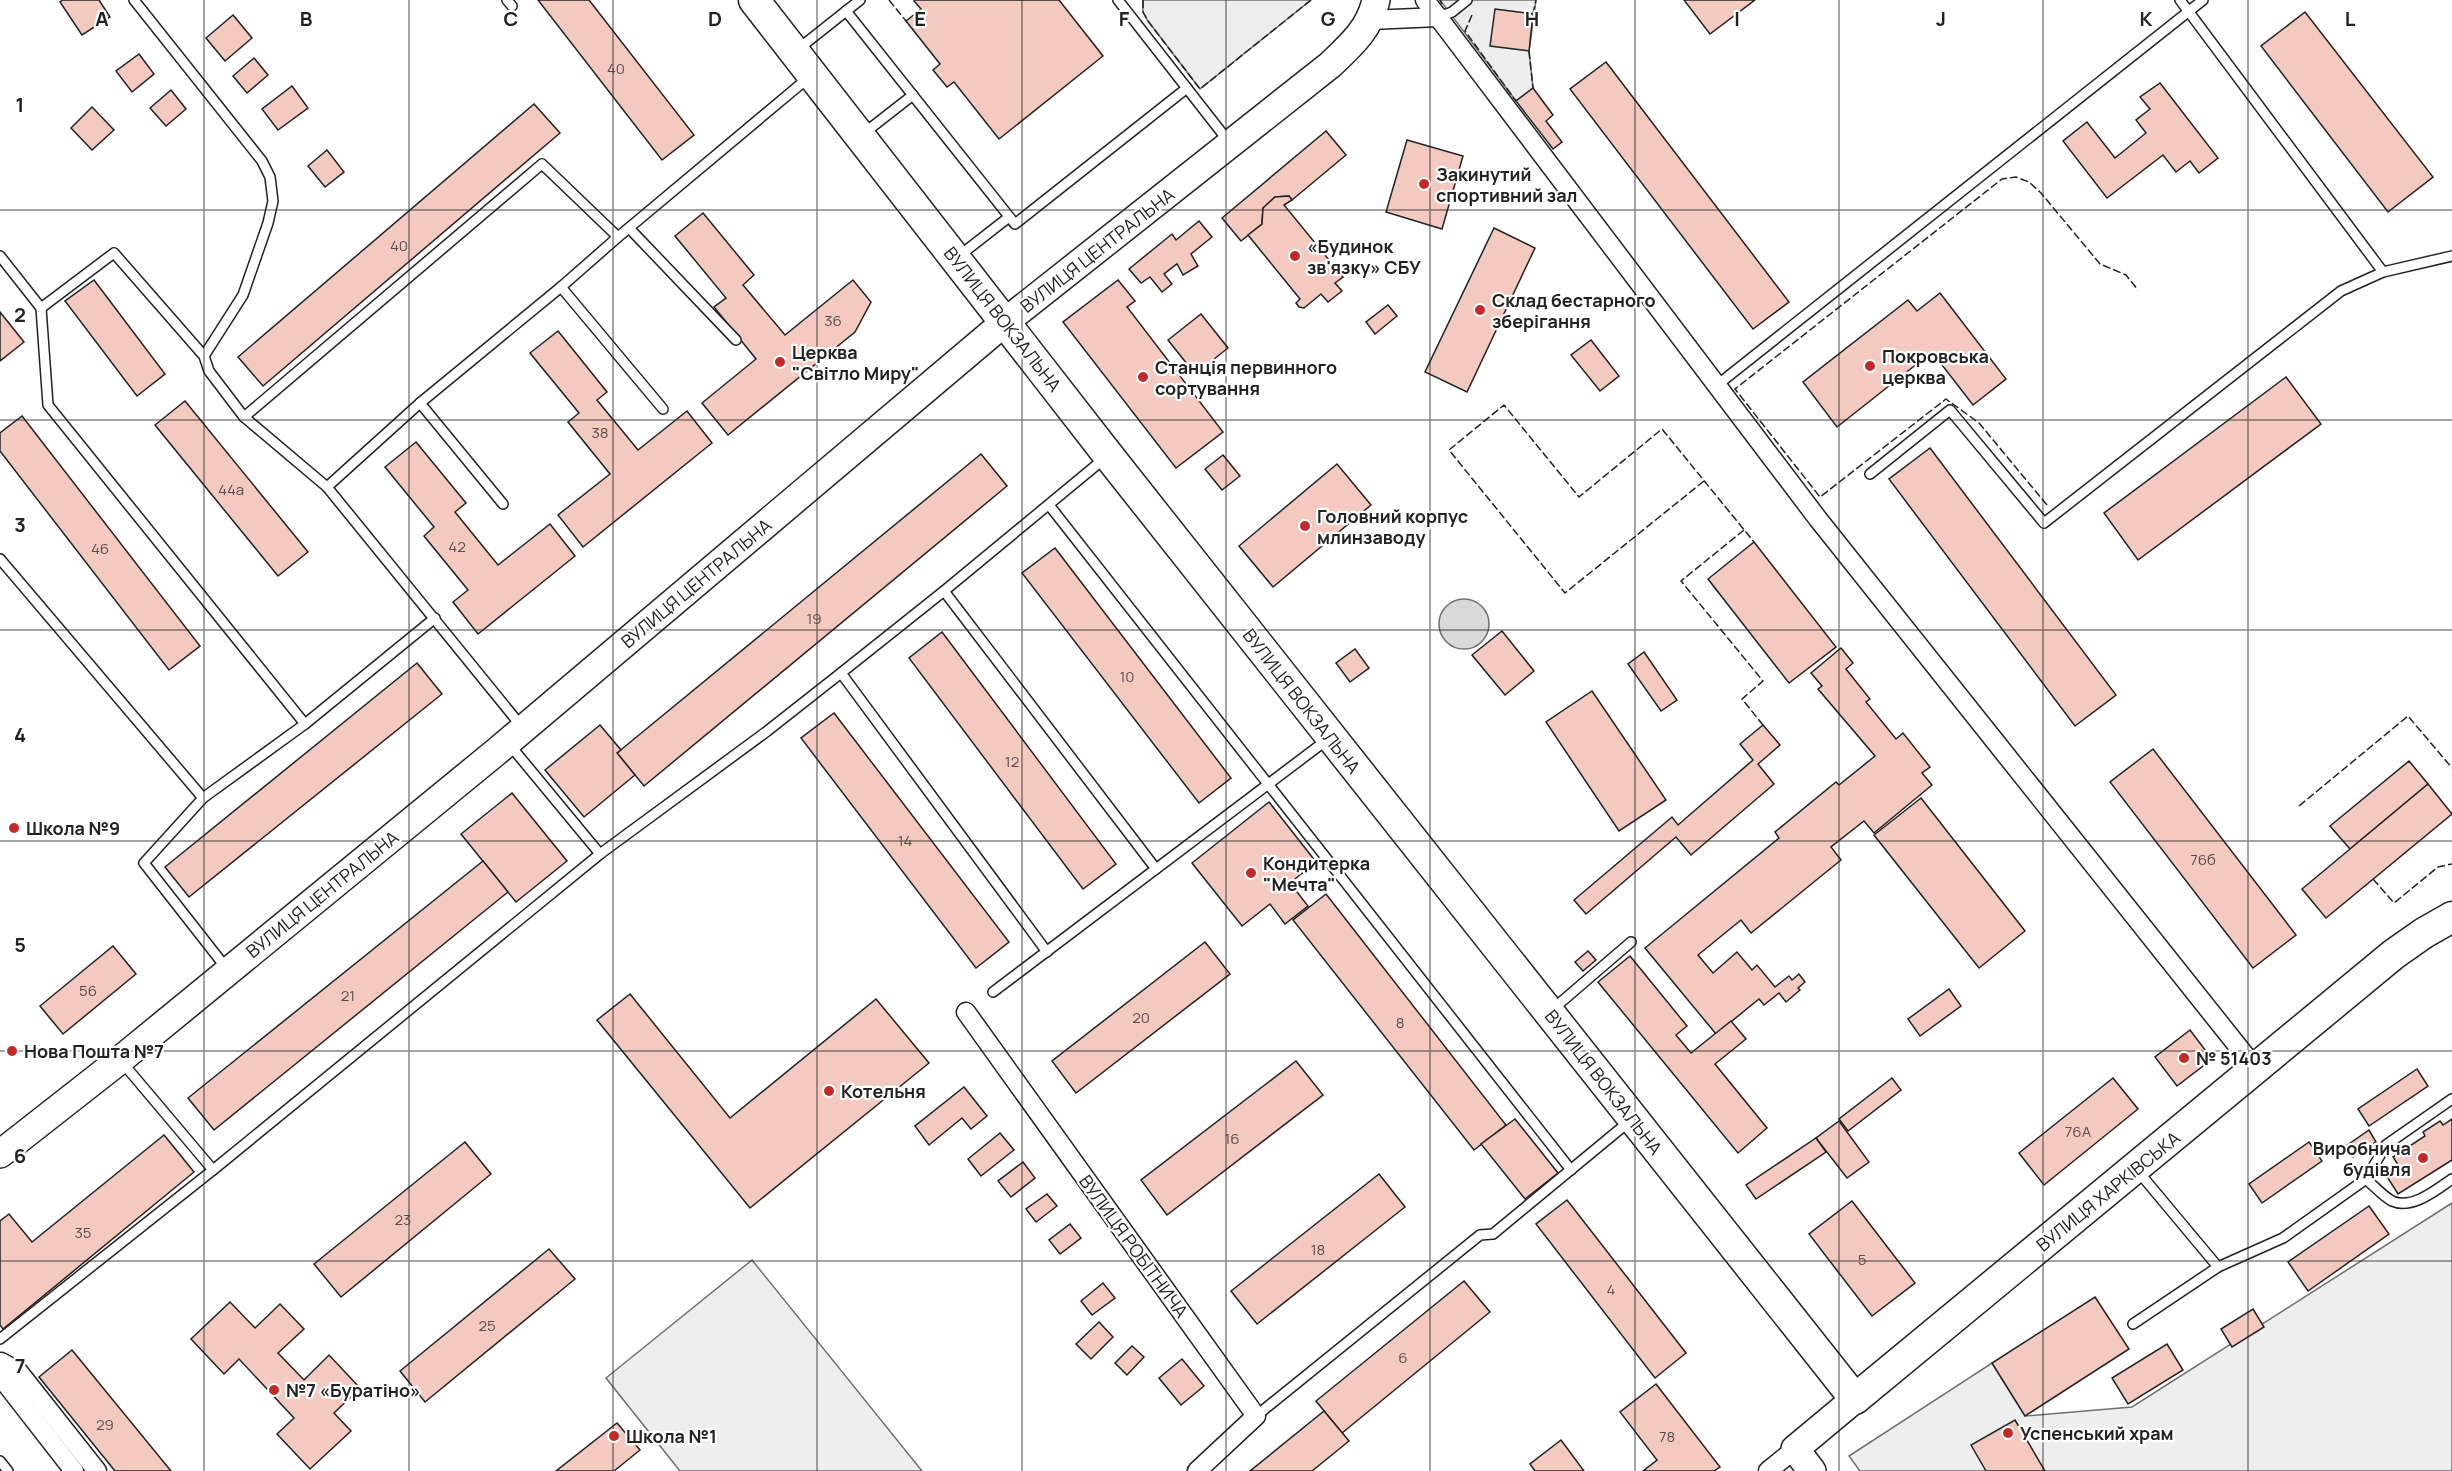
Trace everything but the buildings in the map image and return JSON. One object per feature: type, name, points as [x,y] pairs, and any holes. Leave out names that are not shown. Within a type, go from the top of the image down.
[{"type":"main road","name":"ВУЛИЦЯ ВОКЗАЛЬНА","points":[[754,0],[1108,455],[1855,1399]]},
{"type":"main road","name":"ВУЛИЦЯ ХАРКІВСЬКА","points":[[1855,1399],[2394,954],[2452,917]]},
{"type":"street","points":[[1425,0],[1818,519],[2256,1069]]},
{"type":"street","points":[[1373,10],[1439,17]]},
{"type":"street","name":"ВУЛИЦЯ ЦЕНТРАЛЬНА","points":[[0,1154],[120,1060],[515,735],[1005,322],[1330,65],[1359,37],[1373,10]]},
{"type":"street","name":"ВУЛИЦЯ РОБІТНИЧА","points":[[966,1011],[1256,1416]]},
{"type":"street","points":[[0,1362],[18,1371],[98,1471]]},
{"type":"street","points":[[0,1376],[74,1471]]},
{"type":"street","name":"ВУЛИЦЯ ХАРКІВСЬКА","points":[[1768,1471],[1855,1399]]},
{"type":"street","points":[[1197,1471],[1256,1416]]},
{"type":"street","points":[[1795,1449],[1812,1471]]},
{"type":"lane","points":[[134,0],[261,161],[270,177],[273,201],[268,223],[243,295],[204,356]]},
{"type":"lane","points":[[327,487],[420,404],[628,228],[804,63],[846,11],[860,0]]},
{"type":"lane","points":[[1118,0],[1231,144]]},
{"type":"lane","points":[[1439,17],[1452,12],[1467,0]]},
{"type":"lane","points":[[2180,0],[2383,272]]},
{"type":"lane","points":[[1716,386],[2203,0]]},
{"type":"lane","points":[[846,11],[1015,224],[1187,88]]},
{"type":"lane","points":[[860,137],[913,95]]},
{"type":"lane","points":[[244,417],[542,164],[618,237]]},
{"type":"lane","points":[[956,258],[1009,217]]},
{"type":"lane","points":[[628,228],[736,340]]},
{"type":"lane","points":[[41,308],[114,253],[204,356],[209,371],[244,417],[327,487],[435,618],[600,854]]},
{"type":"lane","points":[[0,256],[41,308],[48,405],[305,723]]},
{"type":"lane","points":[[1870,474],[1950,410],[2044,523],[2341,291],[2383,272],[2452,256]]},
{"type":"lane","points":[[561,287],[663,410]]},
{"type":"lane","points":[[420,404],[503,504]]},
{"type":"lane","points":[[0,1340],[213,1170],[600,854],[766,732],[944,591],[1108,455]]},
{"type":"lane","points":[[1049,505],[1571,1170]]},
{"type":"lane","points":[[0,559],[203,798]]},
{"type":"lane","points":[[944,591],[1156,870]]},
{"type":"lane","points":[[228,971],[144,863],[203,798],[305,723],[435,618]]},
{"type":"lane","points":[[840,672],[1047,951]]},
{"type":"lane","points":[[993,992],[1330,737]]},
{"type":"lane","points":[[1549,1012],[1631,942]]},
{"type":"lane","points":[[120,1060],[213,1170]]},
{"type":"lane","points":[[2133,1324],[2218,1267],[2283,1238],[2366,1179],[2386,1145],[2452,1099]]},
{"type":"lane","points":[[1256,1416],[1480,1235],[1493,1234],[1633,1118]]},
{"type":"lane","points":[[2136,1168],[2218,1267]]},
{"type":"lane","points":[[2366,1179],[2390,1200],[2398,1203],[2411,1202],[2432,1193],[2452,1179]]},
{"type":"lane","points":[[0,1461],[8,1471]]},
{"type":"shaded area","points":[[1143,0],[1311,0],[1200,89],[1148,21],[1143,12]]},
{"type":"shaded area","points":[[1440,0],[1536,0],[1529,51],[1533,88],[1516,101]]},
{"type":"shaded area","points":[[1459,599],[1469,599],[1482,606],[1489,619],[1489,629],[1482,642],[1469,649],[1459,649],[1450,645],[1443,638],[1439,629],[1439,619],[1443,610],[1450,603]]},
{"type":"shaded area","points":[[2452,1203],[2452,1471],[1860,1471],[1849,1456],[1992,1363],[2025,1416],[2132,1407]]},
{"type":"shaded area","points":[[752,1260],[922,1471],[680,1471],[606,1378]]},
{"type":"fence","points":[[889,0],[906,21]]},
{"type":"fence","points":[[1143,0],[1143,12],[1148,21],[1200,89],[1311,0]]},
{"type":"fence","points":[[1440,0],[1442,4]]},
{"type":"fence","points":[[1533,14],[1536,0]]},
{"type":"fence","points":[[1472,15],[1465,31],[1516,101]]},
{"type":"fence","points":[[1529,51],[1533,88]]},
{"type":"fence","points":[[2047,505],[1979,423],[1946,399],[1820,497],[1735,389],[2002,179],[2016,177],[2029,182],[2041,193],[2100,264],[2126,275],[2138,290]]},
{"type":"fence","points":[[1704,481],[1565,593],[1449,450],[1504,405],[1579,497],[1662,429],[1754,542]]},
{"type":"fence","points":[[1744,530],[1681,581],[1763,681],[1742,699],[1763,725]]},
{"type":"fence","points":[[2299,806],[2408,716],[2452,768]]},
{"type":"fence","points":[[2373,879],[2394,903],[2438,867],[2452,864]]},
{"type":"place","name":"Закинутий спортивний зал","points":[[1424,184]]},
{"type":"place","name":"«Будинок зв'язку» СБУ","points":[[1295,256]]},
{"type":"place","name":"Склад бестарного зберігання","points":[[1480,310]]},
{"type":"place","name":"Церква \"Світло Миру\"","points":[[780,362]]},
{"type":"place","name":"Покровська церква","points":[[1870,366]]},
{"type":"place","name":"Станція первинного сортування","points":[[1143,377]]},
{"type":"place","name":"Головний корпус млинзаводу","points":[[1305,526]]},
{"type":"place","name":"Школа №9","points":[[14,828]]},
{"type":"place","name":"Кондитерка \"Мечта\"","points":[[1251,873]]},
{"type":"place","name":"Нова Пошта №7","points":[[12,1051]]},
{"type":"place","name":"№ 51403","points":[[2184,1058]]},
{"type":"place","name":"Котельня","points":[[829,1091]]},
{"type":"place","name":"Виробнича будівля","points":[[2423,1158]]},
{"type":"place","name":"№7 «Буратіно»","points":[[274,1390]]},
{"type":"place","name":"Успенський храм","points":[[2008,1433]]},
{"type":"place","name":"Школа №1","points":[[614,1436]]}]
